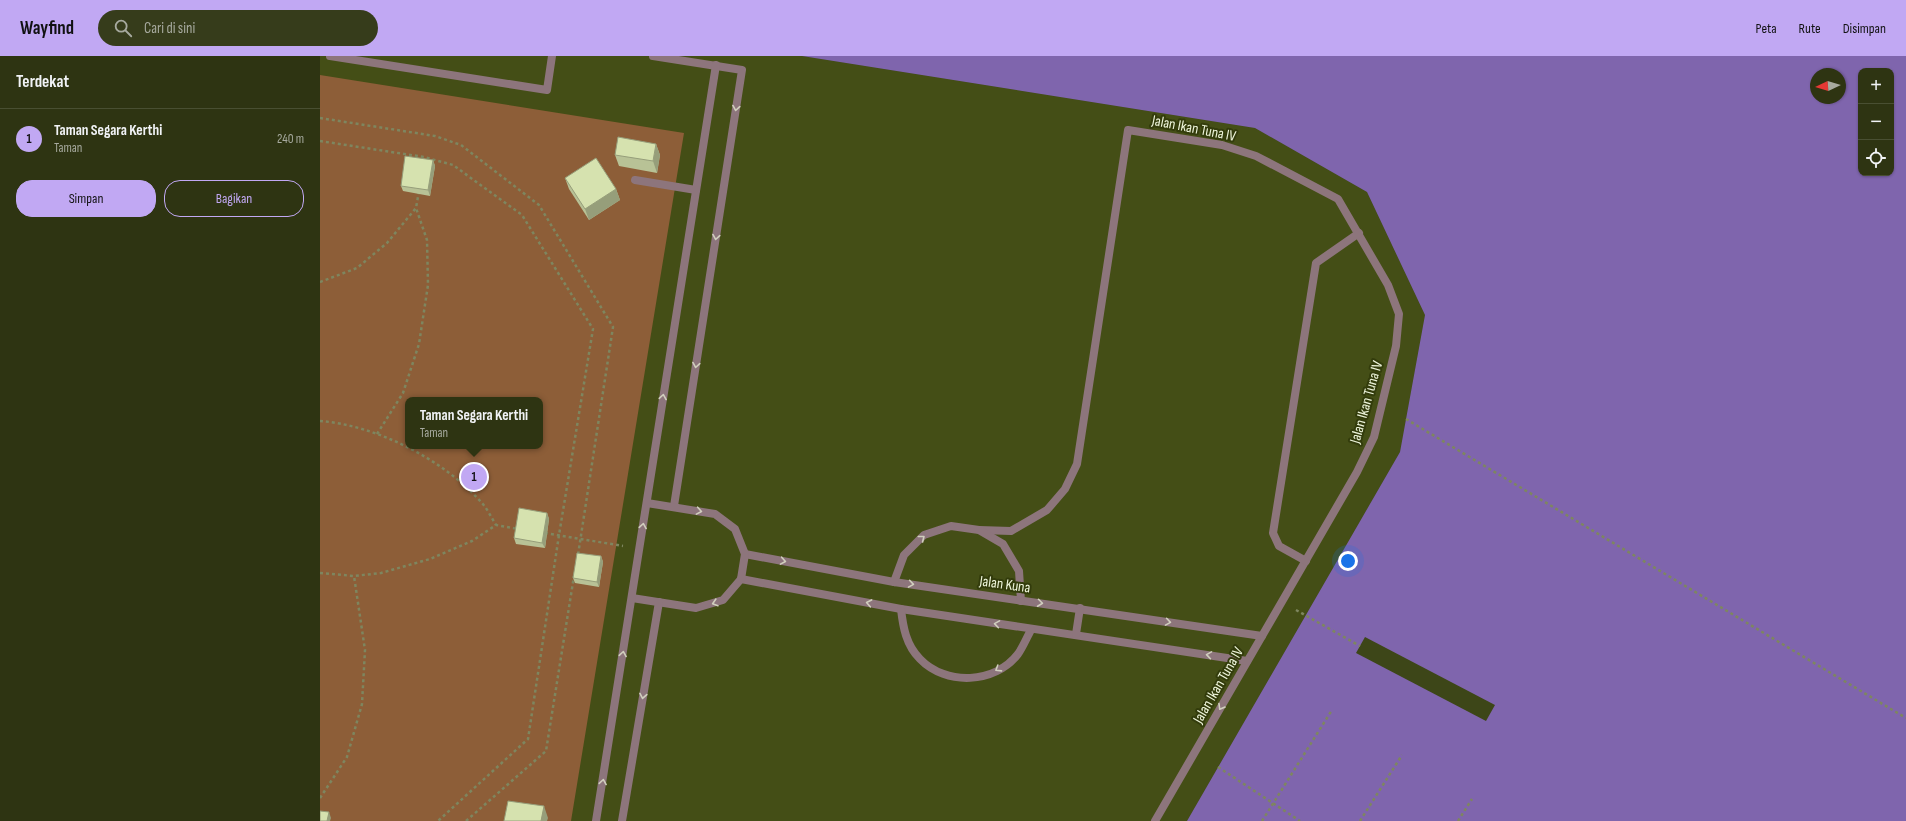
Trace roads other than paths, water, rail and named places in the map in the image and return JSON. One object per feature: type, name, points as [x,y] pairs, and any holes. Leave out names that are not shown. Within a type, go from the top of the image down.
[{"type":"lane","points":[[330,56],[547,90],[552,56]]},
{"type":"lane","points":[[653,56],[742,70],[674,506]]},
{"type":"lane","points":[[596,821],[716,65]]},
{"type":"lane","name":"Jalan Ikan Tuna IV","points":[[978,530],[1011,530],[1047,510],[1065,489],[1077,464],[1128,130],[1222,145],[1256,156],[1338,199],[1388,285],[1399,314],[1396,346],[1374,437],[1306,561],[1155,821]]},
{"type":"lane","points":[[635,180],[696,190]]},
{"type":"lane","points":[[1306,561],[1279,546],[1273,533],[1316,263],[1359,233]]},
{"type":"lane","points":[[632,598],[696,608],[723,600],[741,579],[745,554],[735,529],[715,514],[647,502]]},
{"type":"lane","points":[[894,582],[904,555],[924,535],[951,526],[978,530],[1002,544],[1019,571],[1021,601]]},
{"type":"lane","name":"Jalan Kuna","points":[[745,554],[894,582],[1021,601],[1080,608],[1262,636]]},
{"type":"lane","points":[[741,579],[901,609],[1031,630],[1076,634],[1248,661]]},
{"type":"lane","points":[[622,821],[659,602]]},
{"type":"lane","points":[[1076,634],[1080,608]]},
{"type":"lane","points":[[901,609],[905,636],[920,659],[943,674],[970,679],[997,672],[1018,654],[1031,630]]},
{"type":"place","name":"Taman Segara Kerthi","points":[[474,477]]}]
